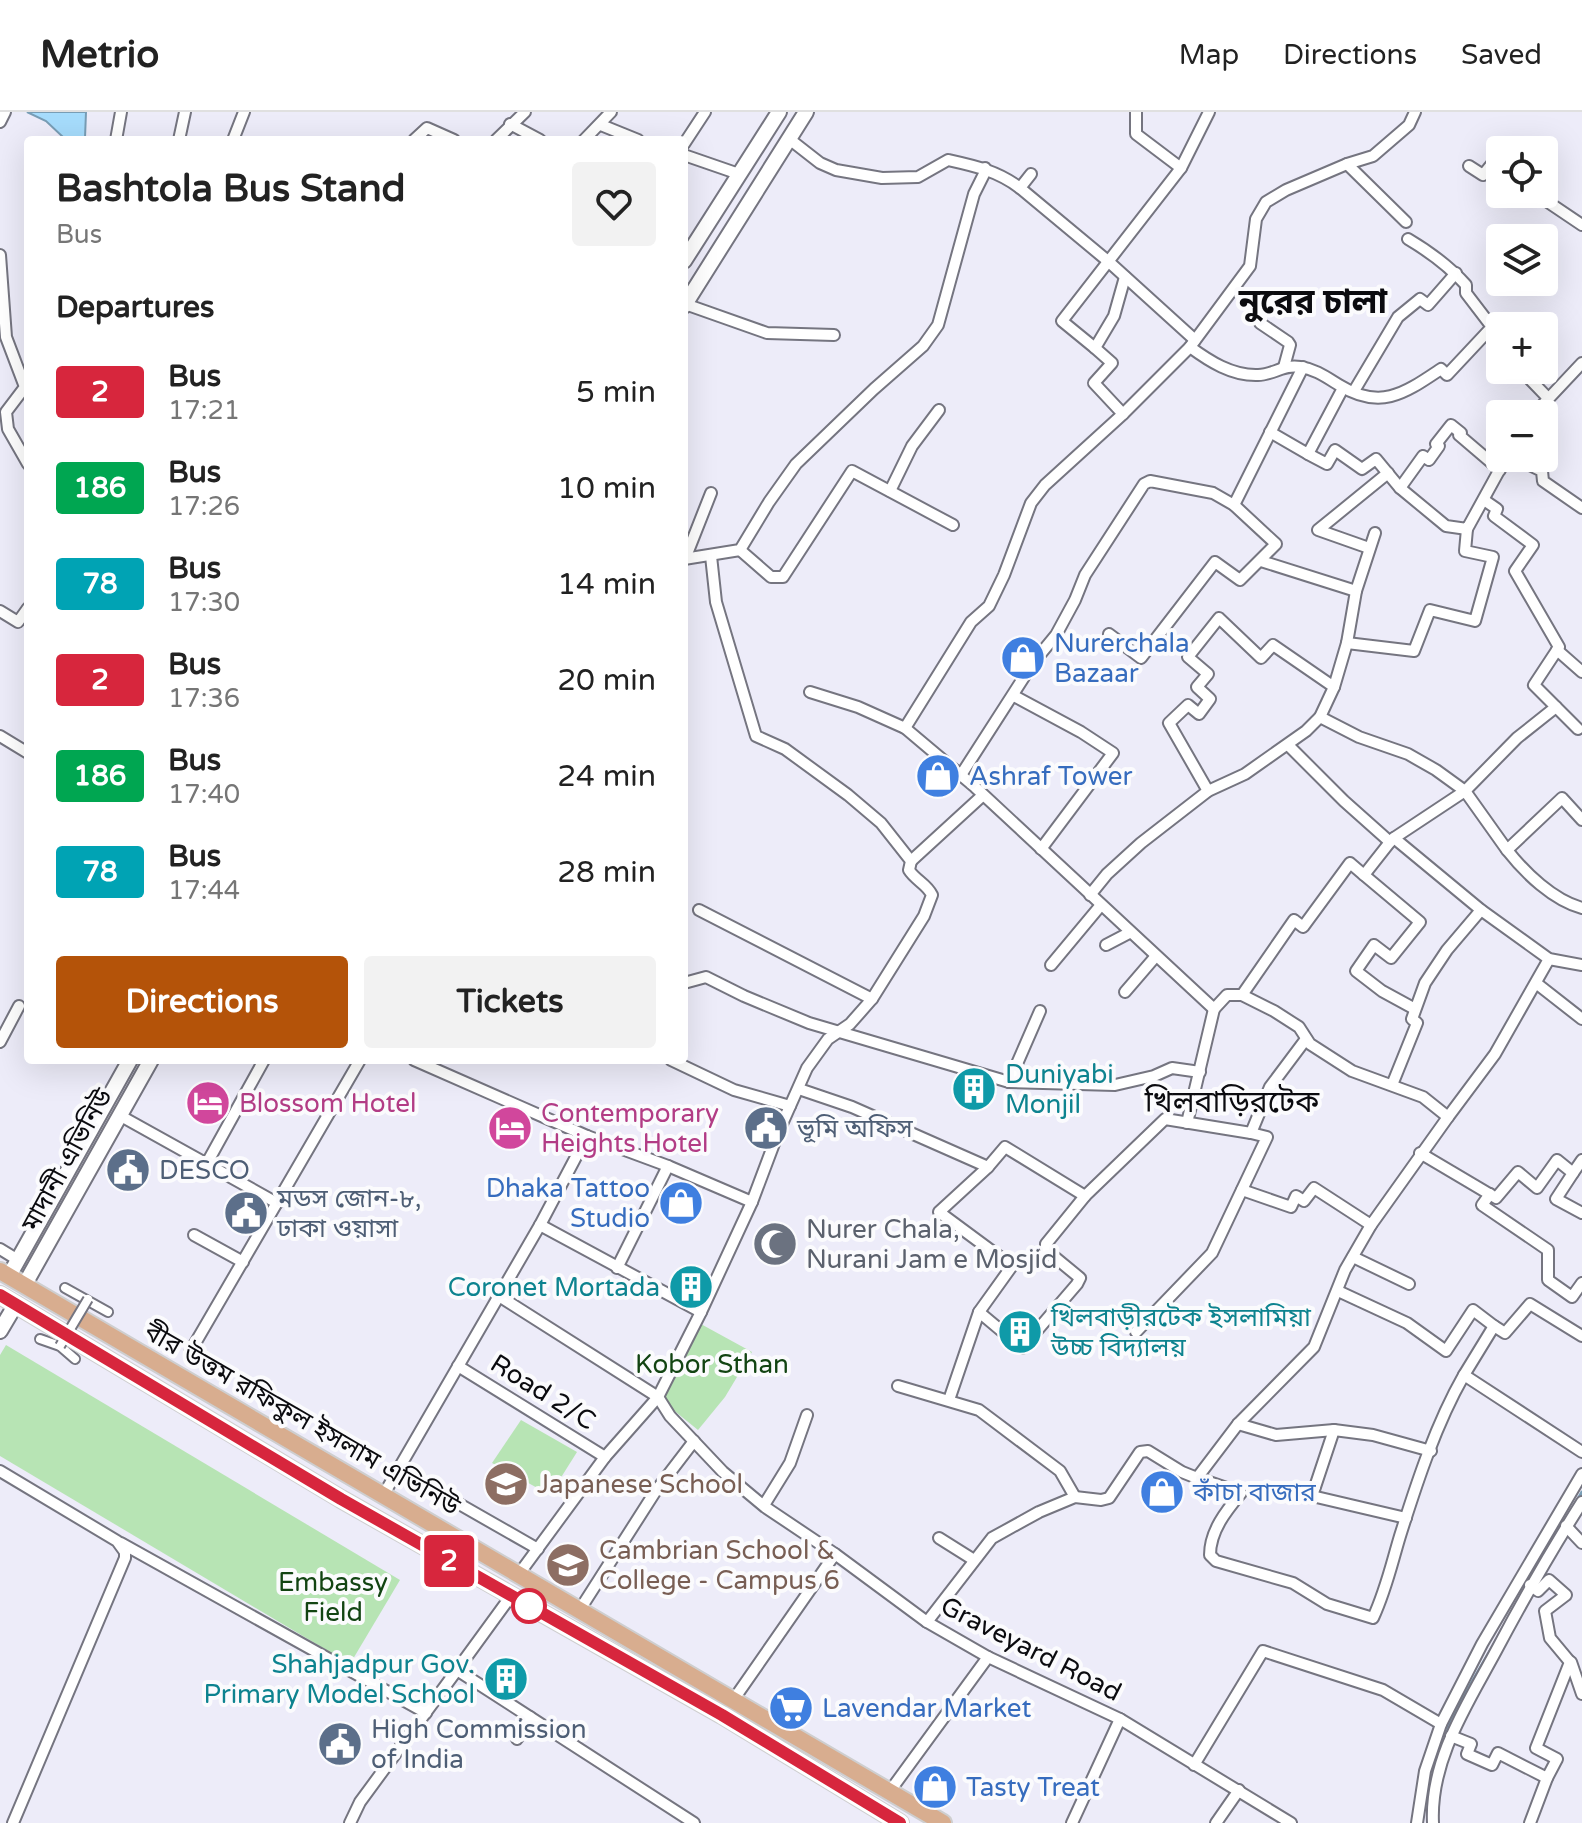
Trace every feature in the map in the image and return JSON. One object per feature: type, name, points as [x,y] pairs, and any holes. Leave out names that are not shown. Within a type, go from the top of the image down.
[{"type":"main road","points":[[688,255],[779,112]]},
{"type":"main road","points":[[688,300],[806,112]]},
{"type":"main road","name":"মাদানী এভিনিউ","points":[[5,1273],[18,1260],[128,1064]]},
{"type":"main road","name":"মাদানী এভিনিউ","points":[[25,1284],[149,1064]]},
{"type":"main road","points":[[55,1194],[70,1202]]},
{"type":"main road","name":"বীর উত্তম রফিকুল ইসলাম এভিনিউ","points":[[5,1273],[943,1823]]},
{"type":"main road","name":"বীর উত্তম রফিকুল ইসলাম এভিনিউ","points":[[0,1295],[341,1499],[722,1715],[881,1819],[900,1823]]},
{"type":"main road","points":[[0,1331],[16,1304]]},
{"type":"main road","points":[[296,1471],[307,1451]]},
{"type":"street","points":[[0,122],[5,112]]},
{"type":"street","points":[[117,136],[121,112]]},
{"type":"street","points":[[180,136],[185,112]]},
{"type":"street","points":[[235,136],[244,112]]},
{"type":"street","points":[[500,136],[525,112]]},
{"type":"street","points":[[589,136],[611,112]]},
{"type":"street","points":[[688,138],[705,112]]},
{"type":"street","points":[[1136,112],[1136,134],[1181,168]]},
{"type":"street","points":[[1123,414],[1094,383],[1112,363],[1062,321],[1181,168],[1209,112]]},
{"type":"street","points":[[905,728],[971,622],[989,606],[1031,503],[1066,465],[1123,414],[1193,343],[1250,266],[1256,219],[1266,202],[1286,190],[1373,156],[1409,125],[1415,112]]},
{"type":"street","points":[[510,124],[532,136]]},
{"type":"street","points":[[601,125],[628,136]]},
{"type":"street","points":[[418,136],[427,128],[445,136]]},
{"type":"street","points":[[788,138],[820,163],[836,170],[882,178],[918,177],[948,160],[1001,175],[1109,262],[1214,365],[1259,376],[1284,367],[1303,367],[1370,398],[1402,395],[1441,369],[1447,375],[1486,333]]},
{"type":"street","points":[[688,156],[739,174]]},
{"type":"street","points":[[1347,164],[1406,222]]},
{"type":"street","points":[[1469,166],[1483,175],[1486,171]]},
{"type":"street","points":[[688,559],[740,550],[796,464],[923,346],[938,325],[966,221],[985,168]]},
{"type":"street","points":[[1020,188],[1031,174]]},
{"type":"street","points":[[1557,208],[1582,225]]},
{"type":"street","points":[[1408,239],[1431,252],[1456,273],[1466,285],[1466,293],[1486,319]]},
{"type":"street","points":[[0,255],[3,339],[24,385]]},
{"type":"street","points":[[1354,391],[1398,317],[1420,299],[1428,305],[1456,273]]},
{"type":"street","points":[[1095,348],[1114,316],[1125,277]]},
{"type":"street","points":[[688,306],[767,333],[834,335]]},
{"type":"street","points":[[1260,323],[1290,345],[1284,367]]},
{"type":"street","points":[[1534,384],[1548,398],[1582,363]]},
{"type":"street","points":[[1234,505],[1303,367]]},
{"type":"street","points":[[24,388],[6,412],[8,429],[24,457]]},
{"type":"street","points":[[1308,454],[1343,388]]},
{"type":"street","points":[[890,491],[912,446],[939,410]]},
{"type":"street","points":[[1400,488],[1423,456],[1429,460],[1439,446],[1436,444],[1451,425],[1486,458]]},
{"type":"street","points":[[1270,432],[1327,464],[1335,450],[1362,469],[1376,459],[1400,488],[1446,526],[1467,529]]},
{"type":"street","points":[[740,550],[771,577],[783,577],[852,471],[953,525]]},
{"type":"street","points":[[1347,643],[1414,651],[1430,610],[1475,621],[1493,557],[1465,551],[1467,529],[1499,472]]},
{"type":"street","points":[[1542,472],[1543,481],[1582,508]]},
{"type":"street","points":[[1369,548],[1318,530],[1388,473]]},
{"type":"street","points":[[961,775],[1033,663],[1056,635],[1085,575],[1144,484],[1150,481],[1213,493],[1234,505],[1276,544],[1240,580],[1215,562],[1141,658],[1109,634]]},
{"type":"street","points":[[688,551],[711,493]]},
{"type":"street","points":[[1484,500],[1497,509],[1494,516],[1533,545],[1515,571],[1559,647],[1534,685],[1581,728]]},
{"type":"street","points":[[1090,895],[1107,874],[1141,843],[1208,791],[1245,774],[1288,745],[1320,717],[1334,687],[1347,643],[1356,591],[1375,533]]},
{"type":"street","points":[[711,556],[716,602],[756,736],[785,749],[848,795],[881,823],[911,861]]},
{"type":"street","points":[[1261,561],[1356,591]]},
{"type":"street","points":[[0,611],[18,622],[24,614]]},
{"type":"street","points":[[1208,791],[1169,723],[1188,705],[1199,714],[1210,699],[1197,687],[1208,674],[1188,657],[1219,618],[1261,658],[1273,645],[1334,687]]},
{"type":"street","points":[[1557,650],[1582,672]]},
{"type":"street","points":[[810,692],[858,707],[905,728],[961,775],[1214,1009]]},
{"type":"street","points":[[1014,696],[1113,753],[1041,849]]},
{"type":"street","points":[[1364,875],[1392,840],[1465,791],[1517,738],[1556,707]]},
{"type":"street","points":[[1320,717],[1359,737],[1408,754],[1465,791],[1524,872],[1571,905],[1582,908]]},
{"type":"street","points":[[0,736],[24,751]]},
{"type":"street","points":[[1288,745],[1344,801],[1481,910],[1549,959],[1582,965]]},
{"type":"street","points":[[519,1574],[605,1457],[658,1397],[752,1202],[790,1106],[818,1050],[835,1032],[850,1024],[872,999],[930,902],[929,890],[909,870],[911,861],[982,796]]},
{"type":"street","points":[[1507,850],[1562,798],[1582,820]]},
{"type":"street","points":[[1242,995],[1294,920],[1303,927],[1350,863],[1420,922],[1391,958],[1374,945],[1356,971],[1382,991],[1415,1009]]},
{"type":"street","points":[[1051,965],[1101,905]]},
{"type":"street","points":[[699,910],[872,999]]},
{"type":"street","points":[[1392,1085],[1417,1023],[1412,1019],[1425,983],[1447,950],[1481,910]]},
{"type":"street","points":[[1106,945],[1129,933]]},
{"type":"street","points":[[1125,992],[1156,956]]},
{"type":"street","points":[[1197,1478],[1238,1424],[1314,1347],[1353,1257],[1371,1225],[1420,1153],[1481,1076],[1549,959]]},
{"type":"street","points":[[688,982],[706,977],[768,1007],[835,1032],[1009,1082],[1115,1085],[1154,1076],[1172,1068],[1200,1072]]},
{"type":"street","points":[[1536,983],[1582,1019]]},
{"type":"street","points":[[1187,1123],[1214,1009],[1227,995],[1242,995],[1299,1027],[1306,1039],[1352,1071],[1423,1097],[1448,1117]]},
{"type":"street","points":[[0,1042],[19,1006]]},
{"type":"street","points":[[1009,1082],[1040,1011]]},
{"type":"street","points":[[1251,1133],[1270,1087],[1306,1039]]},
{"type":"street","points":[[207,1163],[262,1064]]},
{"type":"street","points":[[190,1352],[358,1064]]},
{"type":"street","points":[[423,1064],[587,1136],[752,1202]]},
{"type":"street","points":[[679,1064],[734,1090],[790,1106]]},
{"type":"street","points":[[799,1089],[852,1107],[988,1167]]},
{"type":"street","points":[[119,1115],[277,1203]]},
{"type":"street","points":[[979,1312],[1022,1348],[1080,1278],[1046,1250],[1046,1244],[1085,1196],[1165,1119],[1267,1137],[1212,1253],[1136,1332]]},
{"type":"street","points":[[384,1494],[540,1225],[587,1136]]},
{"type":"street","points":[[949,1400],[979,1312],[1012,1266],[939,1212],[1005,1147],[1085,1196]]},
{"type":"street","points":[[1420,1153],[1496,1198],[1518,1172],[1537,1188],[1557,1160],[1573,1173]]},
{"type":"street","points":[[1582,1160],[1556,1199],[1582,1213]]},
{"type":"street","points":[[617,1268],[668,1166]]},
{"type":"street","points":[[1242,1190],[1291,1207],[1296,1196],[1304,1201],[1314,1188],[1371,1225]]},
{"type":"street","points":[[1490,1194],[1482,1205],[1548,1250],[1548,1280],[1572,1297],[1582,1283]]},
{"type":"street","points":[[540,1225],[701,1312]]},
{"type":"street","points":[[194,1235],[243,1262]]},
{"type":"street","points":[[0,1249],[18,1260]]},
{"type":"street","points":[[1353,1257],[1409,1284]]},
{"type":"street","points":[[65,1288],[108,1312]]},
{"type":"street","points":[[1338,1291],[1407,1323],[1446,1351],[1473,1310],[1505,1333],[1530,1304],[1582,1336]]},
{"type":"street","name":"Graveyard Road","points":[[499,1296],[658,1397],[670,1416],[723,1472],[927,1622],[988,1657],[1120,1719],[1291,1823]]},
{"type":"street","points":[[60,1346],[88,1299]]},
{"type":"street","points":[[927,1622],[992,1538],[1039,1512],[1075,1497],[1109,1498],[1140,1452],[1148,1451],[1182,1472],[1241,1493],[1226,1511],[1210,1545],[1210,1555],[1216,1561],[1293,1583],[1327,1604],[1364,1618],[1373,1618],[1387,1588],[1406,1518],[1451,1397],[1494,1326]]},
{"type":"street","points":[[40,1339],[60,1346],[75,1359]]},
{"type":"street","name":"Road 2/C","points":[[458,1366],[605,1457]]},
{"type":"street","points":[[1464,1375],[1582,1452]]},
{"type":"street","points":[[898,1386],[979,1410],[1060,1471],[1075,1497]]},
{"type":"street","points":[[764,1505],[790,1463],[807,1415]]},
{"type":"street","points":[[1238,1424],[1276,1435],[1334,1430],[1373,1435],[1431,1451]]},
{"type":"street","points":[[1334,1430],[1312,1496],[1406,1518]]},
{"type":"street","points":[[579,1611],[655,1492],[694,1441]]},
{"type":"street","points":[[398,1469],[538,1549]]},
{"type":"street","points":[[0,1471],[233,1612],[426,1713]]},
{"type":"street","points":[[1417,1823],[1425,1771],[1441,1724],[1482,1644],[1582,1474]]},
{"type":"street","points":[[1433,1823],[1439,1774],[1451,1736],[1530,1585],[1582,1502]]},
{"type":"street","points":[[1566,1526],[1582,1543]]},
{"type":"street","points":[[939,1538],[974,1560]]},
{"type":"street","points":[[13,1823],[125,1558],[125,1552],[117,1541]]},
{"type":"street","points":[[734,1699],[835,1554]]},
{"type":"street","points":[[1530,1585],[1538,1591],[1549,1580],[1566,1595],[1545,1611],[1550,1638],[1570,1662],[1582,1694]]},
{"type":"street","points":[[350,1823],[360,1802],[511,1596]]},
{"type":"street","points":[[1194,1765],[1263,1651],[1383,1690],[1441,1724]]},
{"type":"street","points":[[890,1791],[988,1657]]},
{"type":"street","points":[[1534,1822],[1547,1778],[1557,1759],[1536,1748],[1570,1662]]},
{"type":"street","points":[[457,1670],[694,1823]]},
{"type":"street","points":[[517,1739],[530,1717]]},
{"type":"street","points":[[1072,1823],[1120,1719]]},
{"type":"street","points":[[1451,1736],[1471,1744],[1467,1754],[1492,1765],[1498,1753],[1547,1778]]},
{"type":"street","points":[[1425,1771],[1439,1774]]},
{"type":"street","points":[[1216,1823],[1239,1790]]},
{"type":"green space","name":"Kobor Sthan","points":[[699,1323],[752,1352],[725,1397],[698,1430],[661,1400]]},
{"type":"green space","name":"Embassy Field","points":[[6,1345],[400,1580],[350,1664],[0,1456],[0,1355]]},
{"type":"green space","points":[[521,1420],[577,1452],[550,1495],[492,1463]]},
{"type":"water","points":[[27,112],[86,112],[85,136],[62,136],[46,121]]},
{"type":"waterway","points":[[1572,1509],[1582,1492]]},
{"type":"waterway","points":[[1445,1740],[1450,1720],[1498,1637]]},
{"type":"bus line","name":"2","points":[[0,1295],[341,1499],[722,1715],[900,1823]]},
{"type":"place","name":"Nurerchala Bazaar","points":[[1023,658]]},
{"type":"place","name":"Ashraf Tower","points":[[938,776]]},
{"type":"place","name":"Duniyabi Monjil","points":[[974,1089]]},
{"type":"place","name":"Blossom Hotel","points":[[208,1103]]},
{"type":"place","name":"Contemporary Heights Hotel","points":[[510,1128]]},
{"type":"place","name":"ভূমি অফিস","points":[[766,1128]]},
{"type":"place","name":"DESCO","points":[[128,1170]]},
{"type":"place","name":"Dhaka Tattoo Studio","points":[[681,1203]]},
{"type":"place","name":"মডস জোন-৮, ঢাকা ওয়াসা","points":[[246,1213]]},
{"type":"place","name":"Nurer Chala, Nurani Jam e Mosjid","points":[[775,1244]]},
{"type":"place","name":"Coronet Mortada","points":[[691,1287]]},
{"type":"place","name":"খিলবাড়ীরটেক ইসলামিয়া উচ্চ বিদ্যালয়","points":[[1020,1332]]},
{"type":"place","name":"Japanese School","points":[[506,1484]]},
{"type":"place","name":"কাঁচা বাজার","points":[[1162,1492]]},
{"type":"place","name":"Cambrian School & College - Campus 6","points":[[568,1565]]},
{"type":"place","name":"Shahjadpur Gov. Primary Model School","points":[[506,1679]]},
{"type":"place","name":"Lavendar Market","points":[[791,1708]]},
{"type":"place","name":"High Commission of India","points":[[340,1744]]},
{"type":"place","name":"Tasty Treat","points":[[935,1787]]},
{"type":"district","name":"নুরের চালা","points":[[1313,302]]},
{"type":"district","name":"খিলবাড়িরটেক","points":[[1232,1102]]}]
